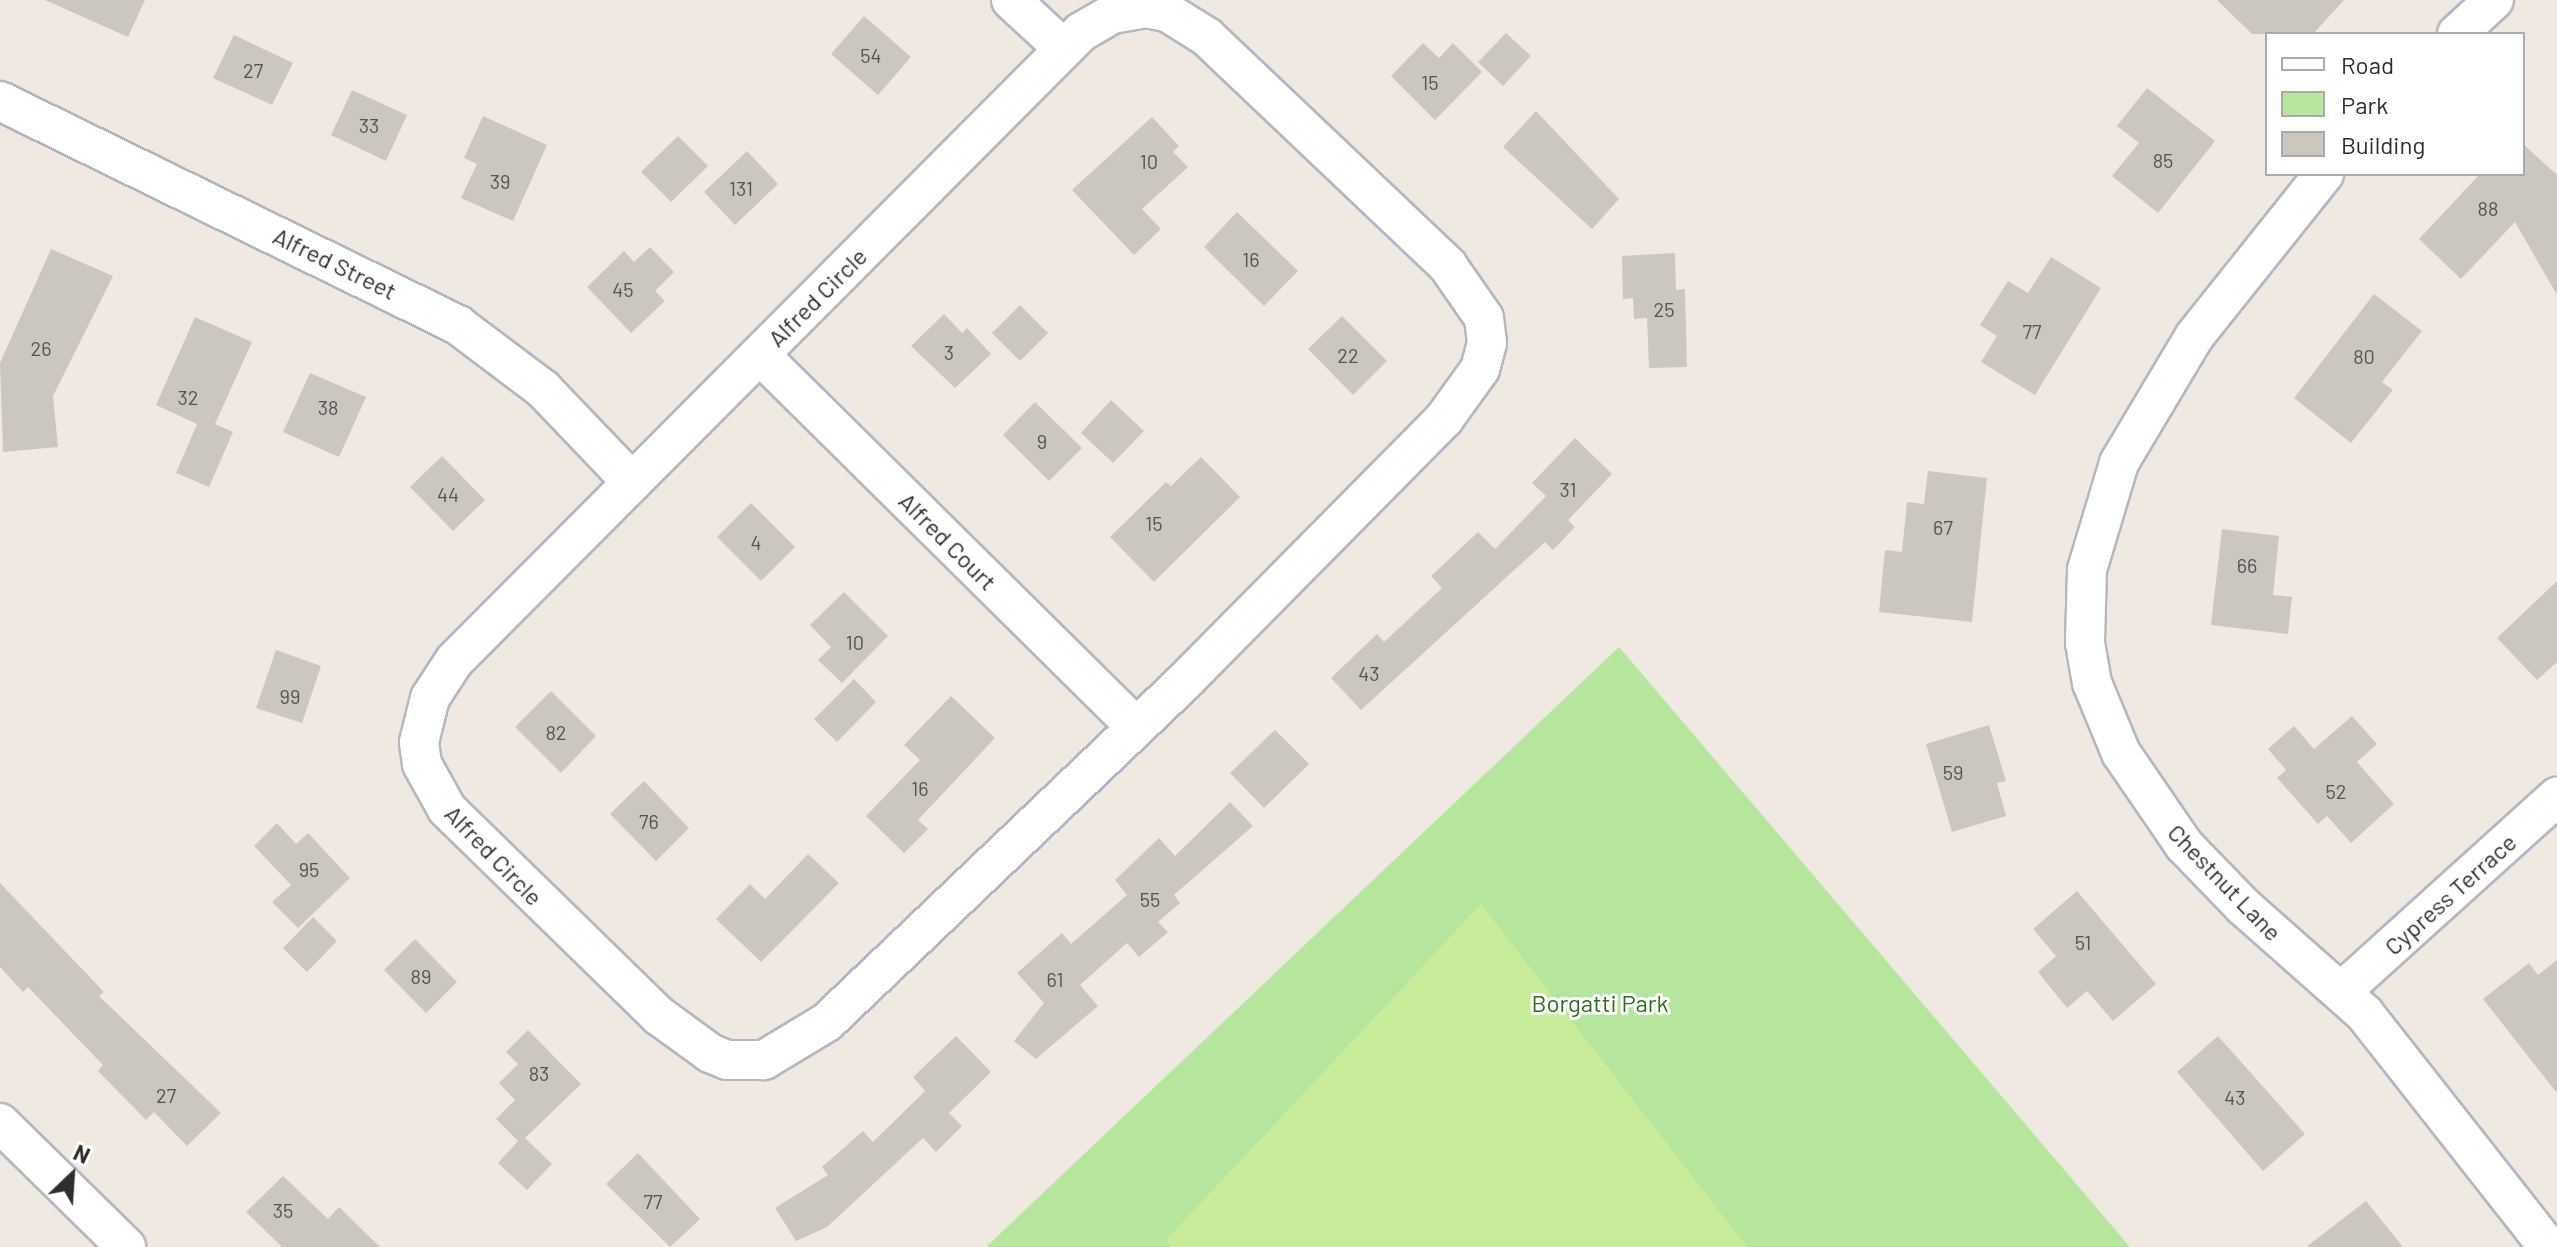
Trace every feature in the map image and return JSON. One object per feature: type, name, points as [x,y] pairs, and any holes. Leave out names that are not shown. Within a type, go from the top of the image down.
[{"type":"street","points":[[1011,0],[1064,49]]},
{"type":"street","points":[[2459,32],[2494,0]]},
{"type":"street","name":"Alfred Circle","points":[[1156,9],[1191,24],[1359,177],[1448,266],[1480,307],[1486,331],[1480,369],[1444,419],[1136,727],[803,1041],[764,1060],[727,1060],[710,1053],[659,1016],[465,830],[432,787],[422,764],[423,718],[440,679],[760,355],[1064,49],[1097,21],[1124,11],[1156,9]]},
{"type":"street","name":"Alfred Street","points":[[0,101],[458,325],[543,389],[632,482]]},
{"type":"street","name":"Chestnut Lane","points":[[2322,176],[2228,291],[2134,431],[2106,496],[2083,604],[2092,683],[2106,724],[2138,783],[2213,876],[2342,991],[2548,1247]]},
{"type":"street","name":"Alfred Court","points":[[760,355],[1136,727]]},
{"type":"street","name":"Cypress Terrace","points":[[2342,991],[2557,797]]},
{"type":"street","points":[[0,1123],[126,1247]]},
{"type":"green space","name":"Borgatti Park","points":[[1619,647],[2130,1247],[986,1247]]},
{"type":"green space","points":[[1481,904],[1747,1247],[1172,1247],[1166,1240]]},
{"type":"building","points":[[45,0],[145,0],[128,37]]},
{"type":"building","points":[[2217,0],[2344,0],[2315,32],[2252,34]]},
{"type":"building","points":[[864,16],[911,57],[878,95],[831,54]]},
{"type":"building","points":[[1506,33],[1531,56],[1503,86],[1478,62]]},
{"type":"building","points":[[234,35],[293,63],[272,105],[213,78]]},
{"type":"building","points":[[1423,43],[1439,58],[1453,43],[1482,72],[1435,120],[1391,76]]},
{"type":"building","points":[[2147,88],[2215,141],[2158,213],[2112,176],[2139,143],[2117,126]]},
{"type":"building","points":[[352,90],[407,115],[386,161],[331,135]]},
{"type":"building","points":[[1536,111],[1619,199],[1592,229],[1503,147]]},
{"type":"building","points":[[483,116],[547,145],[513,221],[461,198],[477,164],[464,158]]},
{"type":"building","points":[[1152,117],[1179,146],[1173,152],[1188,167],[1142,209],[1161,229],[1134,255],[1072,190]]},
{"type":"building","points":[[678,136],[708,166],[671,202],[641,172]]},
{"type":"building","points":[[2525,146],[2557,175],[2557,295],[2515,222],[2461,279],[2419,239],[2478,176],[2525,176]]},
{"type":"building","points":[[747,151],[778,184],[735,225],[704,192]]},
{"type":"building","points":[[1237,212],[1298,271],[1264,306],[1204,247]]},
{"type":"building","points":[[650,247],[674,272],[655,291],[665,301],[631,333],[587,287],[624,251],[634,262]]},
{"type":"building","points":[[51,249],[113,276],[53,396],[58,447],[3,452],[0,363]]},
{"type":"building","points":[[1675,253],[1676,290],[1685,289],[1687,367],[1649,368],[1647,318],[1634,319],[1633,298],[1623,299],[1622,256]]},
{"type":"building","points":[[2051,257],[2101,288],[2035,395],[1981,362],[1997,336],[1980,325],[2008,281],[2028,293]]},
{"type":"building","points":[[2374,294],[2422,331],[2382,382],[2393,390],[2351,443],[2294,398]]},
{"type":"building","points":[[1020,305],[1048,333],[1020,361],[992,333]]},
{"type":"building","points":[[944,314],[962,333],[967,328],[991,354],[955,388],[911,346]]},
{"type":"building","points":[[1342,316],[1387,361],[1353,395],[1308,349]]},
{"type":"building","points":[[195,317],[252,342],[215,424],[233,432],[209,487],[176,473],[197,424],[156,405]]},
{"type":"building","points":[[310,373],[366,397],[339,457],[283,432]]},
{"type":"building","points":[[1111,400],[1144,431],[1113,463],[1081,433]]},
{"type":"building","points":[[1035,402],[1082,448],[1049,481],[1003,435]]},
{"type":"building","points":[[1575,438],[1612,474],[1568,520],[1575,527],[1553,550],[1545,542],[1361,710],[1331,678],[1377,634],[1384,642],[1442,588],[1431,576],[1478,532],[1495,549],[1546,496],[1532,483]]},
{"type":"building","points":[[442,456],[485,500],[453,531],[410,487]]},
{"type":"building","points":[[1201,457],[1240,497],[1154,582],[1110,537],[1166,482],[1171,486]]},
{"type":"building","points":[[1928,471],[1987,478],[1972,622],[1879,612],[1885,550],[1902,552],[1907,502],[1924,504]]},
{"type":"building","points":[[751,503],[795,547],[761,581],[717,537]]},
{"type":"building","points":[[2222,529],[2279,536],[2273,595],[2292,597],[2288,634],[2211,625]]},
{"type":"building","points":[[2557,581],[2557,662],[2537,680],[2497,638]]},
{"type":"building","points":[[844,592],[888,636],[842,683],[818,660],[831,647],[810,625]]},
{"type":"building","points":[[276,650],[321,666],[302,723],[256,708]]},
{"type":"building","points":[[854,679],[876,702],[837,742],[814,719]]},
{"type":"building","points":[[551,691],[596,736],[561,773],[515,727]]},
{"type":"building","points":[[951,696],[995,738],[918,820],[928,829],[904,853],[866,816],[920,760],[904,745]]},
{"type":"building","points":[[2352,716],[2377,744],[2357,762],[2394,804],[2351,843],[2327,816],[2318,824],[2277,778],[2286,770],[2268,749],[2294,726],[2314,749]]},
{"type":"building","points":[[1989,725],[2006,781],[1997,783],[2006,816],[1952,832],[1926,744]]},
{"type":"building","points":[[1275,730],[1309,764],[1264,808],[1230,773]]},
{"type":"building","points":[[644,781],[689,828],[656,861],[610,814]]},
{"type":"building","points":[[1230,802],[1253,826],[1174,895],[1180,903],[1158,922],[1168,932],[1139,957],[1127,943],[1080,985],[1098,1006],[1036,1059],[1014,1041],[1044,1003],[1017,973],[1062,933],[1071,944],[1127,895],[1115,880],[1159,838],[1175,856]]},
{"type":"building","points":[[277,823],[296,844],[308,833],[350,878],[298,928],[272,902],[291,885],[254,846]]},
{"type":"building","points":[[808,854],[839,883],[761,962],[716,919],[750,884],[765,899]]},
{"type":"building","points":[[0,883],[104,992],[99,996],[221,1113],[187,1146],[154,1112],[146,1120],[98,1071],[103,1065],[28,987],[23,992],[0,967]]},
{"type":"building","points":[[2077,891],[2156,984],[2113,1021],[2087,991],[2067,1008],[2038,972],[2056,956],[2033,929]]},
{"type":"building","points":[[313,917],[337,941],[307,972],[283,948]]},
{"type":"building","points":[[415,939],[457,982],[426,1013],[384,970]]},
{"type":"building","points":[[2557,960],[2557,1093],[2483,999],[2529,963],[2538,975]]},
{"type":"building","points":[[528,1030],[581,1084],[525,1138],[552,1164],[527,1190],[498,1163],[518,1141],[496,1119],[515,1100],[499,1083],[518,1064],[506,1052]]},
{"type":"building","points":[[956,1036],[991,1072],[949,1113],[962,1126],[936,1152],[923,1138],[827,1227],[796,1241],[775,1208],[828,1175],[822,1167],[863,1131],[873,1142],[925,1091],[913,1077]]},
{"type":"building","points":[[2218,1036],[2305,1134],[2263,1171],[2177,1072]]},
{"type":"building","points":[[638,1153],[700,1219],[670,1247],[606,1184]]},
{"type":"building","points":[[283,1176],[328,1219],[339,1207],[380,1247],[282,1247],[246,1212]]},
{"type":"building","points":[[2366,1201],[2403,1247],[2306,1247]]}]
